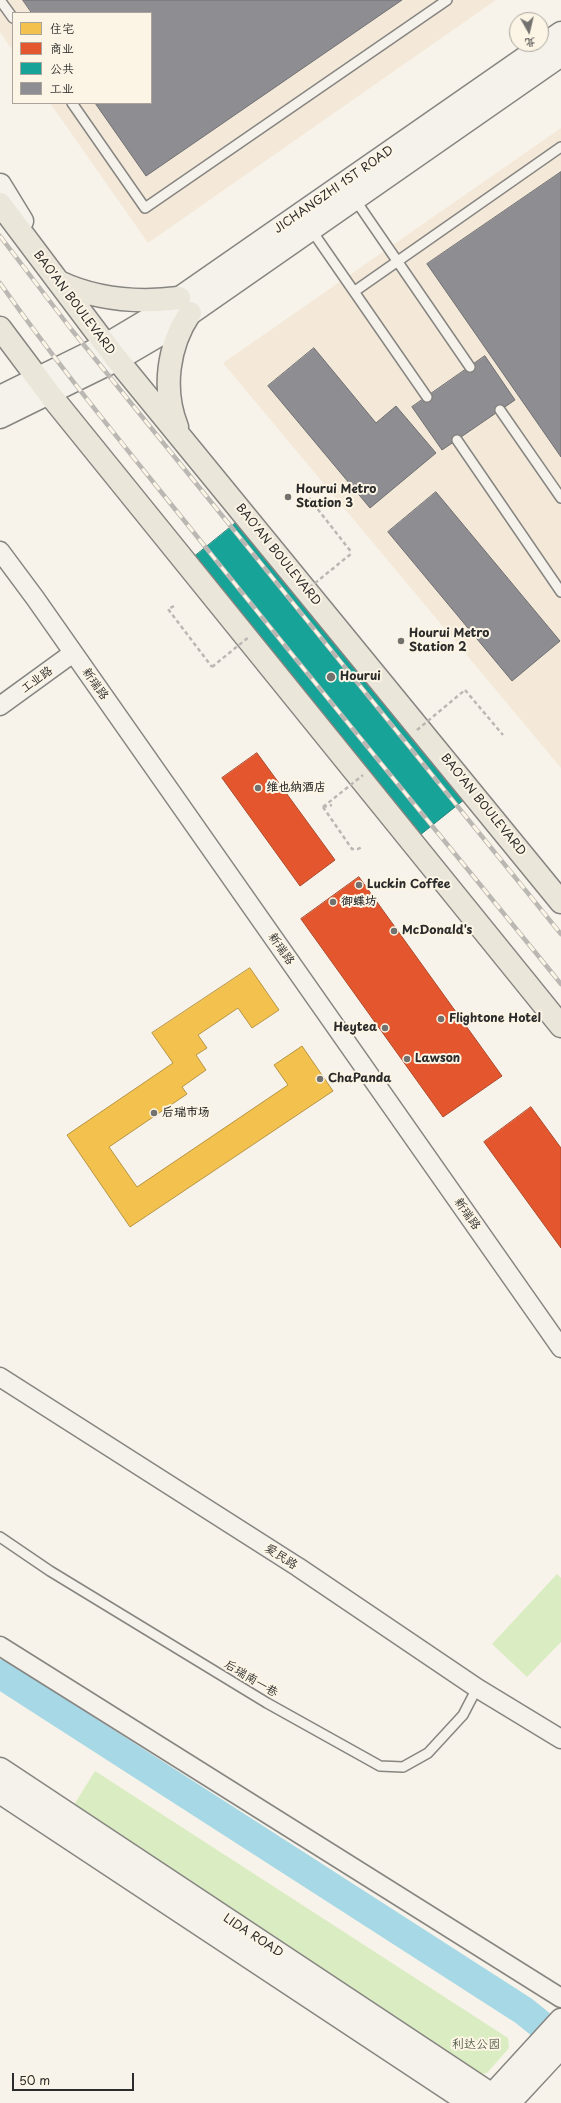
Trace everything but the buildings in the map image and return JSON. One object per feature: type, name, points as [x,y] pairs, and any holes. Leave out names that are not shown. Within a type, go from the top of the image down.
[{"type":"main road","name":"BAO'AN BOULEVARD","points":[[0,204],[112,352],[561,902]]},
{"type":"main road","points":[[57,280],[84,293],[111,298],[185,305],[169,368],[171,409],[183,438]]},
{"type":"main road","points":[[0,328],[43,386],[561,1026]]},
{"type":"street","name":"JICHANGZHI 1ST ROAD","points":[[350,191],[561,33]]},
{"type":"street","name":"JICHANGZHI 1ST ROAD","points":[[43,386],[112,352],[141,324],[185,305],[350,191],[561,55]]},
{"type":"street","points":[[0,185],[57,280]]},
{"type":"street","points":[[0,397],[43,386]]},
{"type":"street","points":[[0,417],[43,386]]},
{"type":"street","name":"新瑞路","points":[[0,551],[561,1348]]},
{"type":"street","name":"工业路","points":[[0,706],[73,653]]},
{"type":"street","name":"爱民路","points":[[0,1377],[298,1567],[477,1688],[561,1739]]},
{"type":"street","points":[[0,1646],[561,1998]]},
{"type":"street","name":"LIDA ROAD","points":[[0,1769],[498,2101]]},
{"type":"street","name":"LIDA ROAD","points":[[0,1792],[470,2103]]},
{"type":"street","points":[[498,2101],[549,2051],[561,2020]]},
{"type":"lane","points":[[0,0],[12,17]]},
{"type":"lane","points":[[73,104],[145,208],[447,0]]},
{"type":"lane","points":[[355,291],[561,147]]},
{"type":"lane","points":[[350,191],[470,367]]},
{"type":"lane","points":[[306,221],[427,397]]},
{"type":"lane","points":[[500,410],[561,498]]},
{"type":"lane","points":[[457,440],[561,592]]},
{"type":"lane","name":"后瑞南一巷","points":[[0,1537],[50,1571],[267,1703],[380,1766],[403,1767],[428,1753],[463,1715],[477,1688]]},
{"type":"path","points":[[304,592],[352,553],[309,498]]},
{"type":"path","points":[[174,606],[168,609],[212,666],[250,636]]},
{"type":"path","points":[[417,730],[465,690],[503,735]]},
{"type":"path","points":[[323,807],[363,775]]},
{"type":"path","points":[[323,807],[332,805]]},
{"type":"path","points":[[323,807],[352,849],[362,847]]},
{"type":"shaded area","points":[[0,0],[496,0],[148,243],[51,104],[152,104],[152,12],[12,12],[12,50],[0,32]]},
{"type":"shaded area","points":[[561,128],[561,768],[223,363]]},
{"type":"green space","points":[[557,1574],[561,1578],[561,1642],[527,1677],[492,1644]]},
{"type":"green space","name":"利达公园","points":[[95,1771],[508,2038],[509,2048],[487,2073],[478,2075],[72,1808]]},
{"type":"waterway","points":[[0,1674],[524,2011],[561,2041]]},
{"type":"railway","points":[[0,236],[71,329],[561,934]]},
{"type":"railway","points":[[0,283],[46,346],[118,438],[561,984]]},
{"type":"place","name":"Hourui Metro Station 3","points":[[288,497]]},
{"type":"place","name":"Hourui Metro Station 2","points":[[401,641]]},
{"type":"place","name":"Hourui","points":[[331,677]]},
{"type":"place","name":"维也纳酒店","points":[[258,788]]},
{"type":"place","name":"Luckin Coffee","points":[[359,885]]},
{"type":"place","name":"御蝶坊","points":[[333,902]]},
{"type":"place","name":"McDonald's","points":[[394,931]]},
{"type":"place","name":"Flightone Hotel","points":[[441,1019]]},
{"type":"place","name":"Heytea","points":[[385,1028]]},
{"type":"place","name":"Lawson","points":[[407,1059]]},
{"type":"place","name":"ChaPanda","points":[[320,1079]]},
{"type":"place","name":"后瑞市场","points":[[154,1113]]}]
